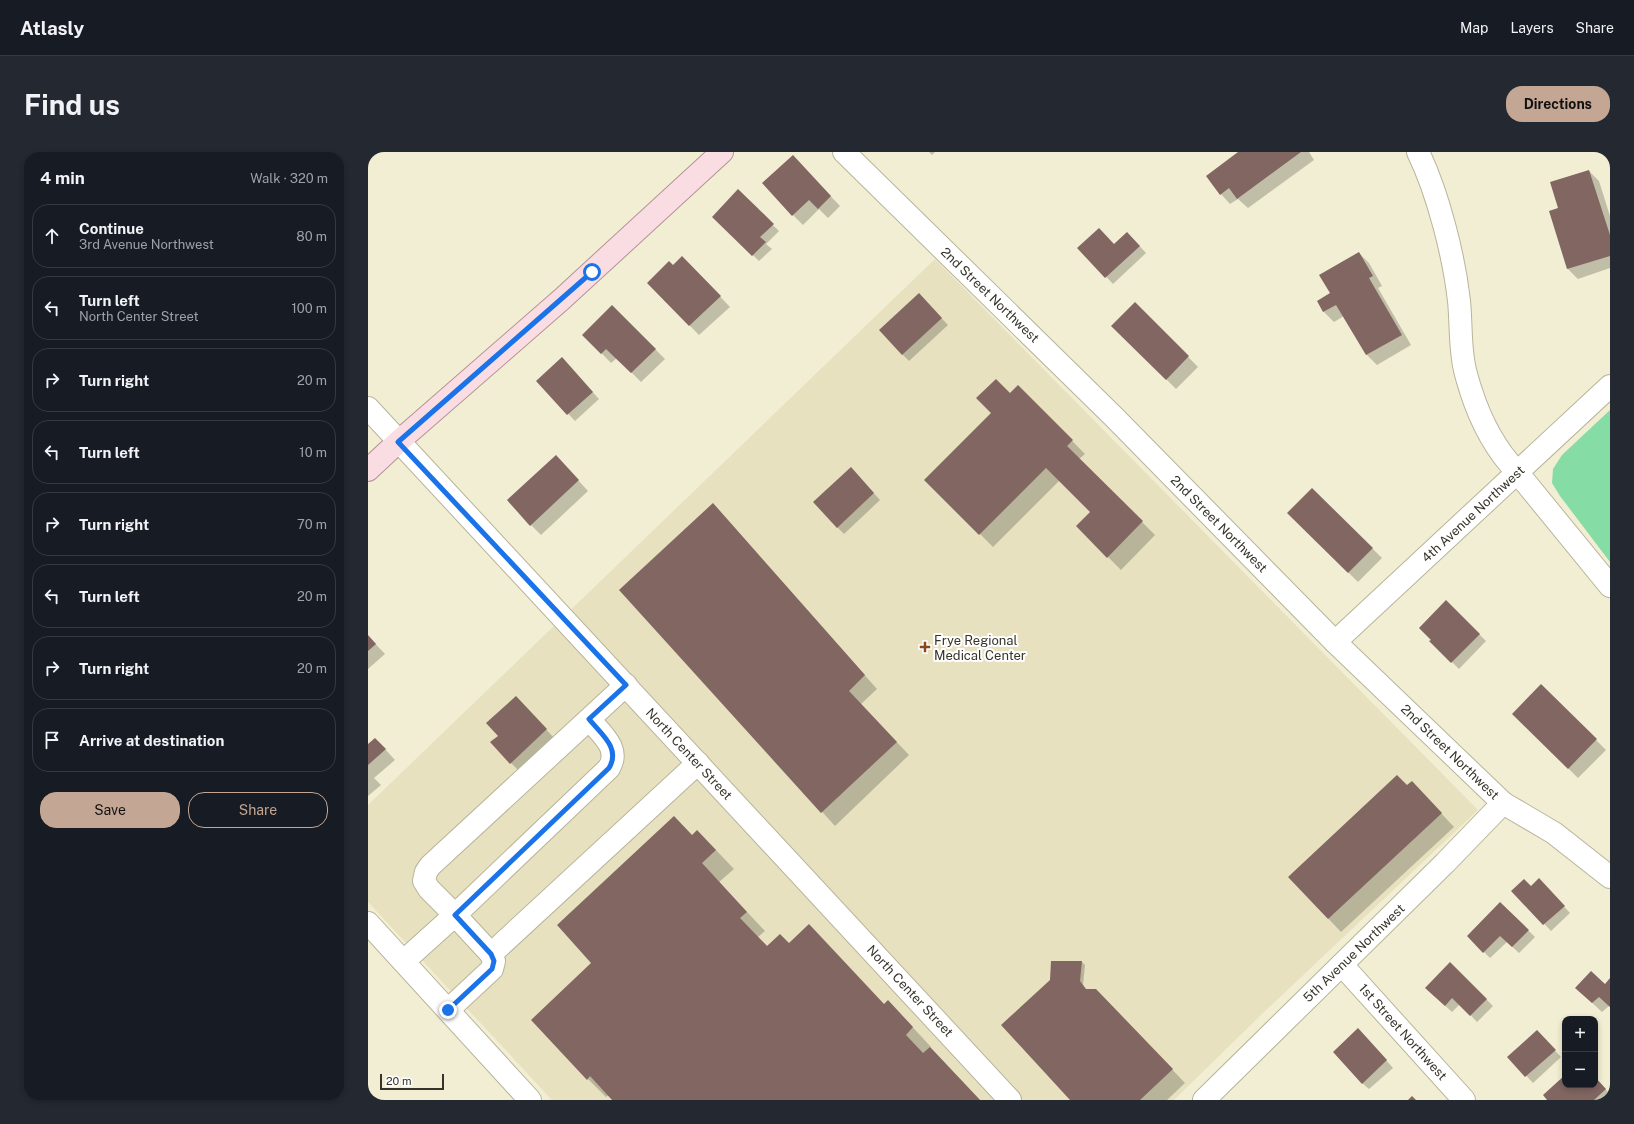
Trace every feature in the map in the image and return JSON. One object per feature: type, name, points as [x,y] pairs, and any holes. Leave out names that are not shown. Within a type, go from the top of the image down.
[{"type":"main road","points":[[368,470],[562,299],[722,152]]},
{"type":"street","name":"2nd Street Northwest","points":[[844,152],[1114,417],[1335,642],[1502,803],[1554,833],[1610,877]]},
{"type":"street","points":[[1418,152],[1438,205],[1453,262],[1459,301],[1465,373],[1478,412],[1490,437],[1505,460],[1517,472],[1610,586]]},
{"type":"street","name":"4th Avenue Northwest","points":[[1335,642],[1610,386]]},
{"type":"street","name":"North Center Street","points":[[368,408],[1010,1100]]},
{"type":"street","points":[[448,1010],[492,969],[494,961],[491,954],[429,889],[424,881],[426,872],[430,866],[626,685]]},
{"type":"street","points":[[404,961],[455,915],[609,768],[614,761],[613,751],[610,744],[589,719]]},
{"type":"street","points":[[491,954],[698,763]]},
{"type":"street","name":"5th Avenue Northwest","points":[[1204,1100],[1445,863],[1502,803]]},
{"type":"street","points":[[368,923],[530,1100]]},
{"type":"street","name":"1st Street Northwest","points":[[1342,965],[1464,1100]]},
{"type":"shaded area","name":"Frye Regional Medical Center","points":[[935,259],[1478,810],[1262,1014],[1174,1100],[552,1100],[368,902],[368,805]]},
{"type":"green space","points":[[1610,410],[1610,562],[1560,496],[1552,483],[1553,469],[1562,455]]},
{"type":"building","points":[[1238,152],[1301,152],[1237,199],[1229,188],[1220,195],[1206,176]]},
{"type":"building","points":[[793,155],[831,196],[818,209],[809,200],[792,216],[762,183]]},
{"type":"building","points":[[1589,170],[1610,235],[1610,256],[1567,269],[1549,211],[1558,208],[1550,182]]},
{"type":"building","points":[[738,189],[774,224],[760,237],[766,242],[752,256],[712,217]]},
{"type":"building","points":[[1099,228],[1114,244],[1127,232],[1140,246],[1105,278],[1077,248]]},
{"type":"building","points":[[1359,252],[1373,276],[1369,278],[1402,335],[1366,355],[1336,305],[1323,312],[1317,301],[1330,293],[1319,275]]},
{"type":"building","points":[[682,256],[721,296],[689,326],[647,283],[669,261],[673,265]]},
{"type":"building","points":[[919,293],[942,318],[902,355],[879,330]]},
{"type":"building","points":[[1135,302],[1189,356],[1166,380],[1111,326]]},
{"type":"building","points":[[612,305],[656,349],[631,373],[606,349],[601,354],[582,335]]},
{"type":"building","points":[[562,357],[593,392],[567,415],[536,381]]},
{"type":"building","points":[[996,379],[1010,393],[1018,385],[1073,440],[1067,446],[1143,521],[1107,558],[1076,526],[1090,512],[1046,468],[979,535],[924,480],[991,413],[976,398]]},
{"type":"building","points":[[556,455],[579,480],[530,526],[507,500]]},
{"type":"building","points":[[851,467],[874,493],[837,528],[813,502]]},
{"type":"building","points":[[1312,488],[1373,548],[1348,573],[1287,513]]},
{"type":"building","points":[[713,503],[865,675],[849,691],[897,742],[821,813],[619,590]]},
{"type":"building","points":[[1446,600],[1480,634],[1451,663],[1429,641],[1431,640],[1419,628]]},
{"type":"building","points":[[368,635],[376,644],[368,651]]},
{"type":"building","points":[[1541,684],[1597,739],[1568,769],[1512,714]]},
{"type":"building","points":[[516,696],[547,729],[510,764],[490,742],[498,736],[486,723]]},
{"type":"building","points":[[375,738],[386,749],[368,765],[368,744]]},
{"type":"building","points":[[1397,775],[1407,785],[1412,781],[1442,813],[1328,919],[1288,877]]},
{"type":"building","points":[[674,816],[692,835],[697,830],[716,850],[702,863],[747,912],[740,918],[767,946],[780,934],[789,943],[809,924],[884,1004],[888,1000],[913,1027],[906,1035],[923,1053],[930,1047],[980,1100],[612,1100],[590,1076],[587,1080],[531,1020],[591,963],[557,925]]},
{"type":"building","points":[[1539,878],[1565,906],[1543,925],[1511,891],[1524,879],[1531,886]]},
{"type":"building","points":[[1500,902],[1529,930],[1512,947],[1500,936],[1483,953],[1467,936]]},
{"type":"building","points":[[1051,961],[1082,961],[1080,981],[1086,989],[1096,989],[1173,1069],[1140,1100],[1070,1100],[1001,1025],[1050,980]]},
{"type":"building","points":[[1450,962],[1487,999],[1470,1016],[1452,998],[1445,1006],[1425,988]]},
{"type":"building","points":[[1591,971],[1605,984],[1610,978],[1610,1007],[1599,997],[1592,1003],[1575,988]]},
{"type":"building","points":[[1358,1028],[1387,1060],[1362,1084],[1333,1052]]},
{"type":"building","points":[[1537,1030],[1556,1050],[1525,1077],[1507,1057]]},
{"type":"building","points":[[1562,1078],[1562,1088],[1598,1088],[1598,1080],[1606,1089],[1594,1100],[1547,1100],[1543,1095]]},
{"type":"building","points":[[1412,1096],[1416,1100],[1408,1100]]},
{"type":"place","name":"Frye Regional Medical Center","points":[[925,647]]},
{"type":"route","points":[[448,1010],[492,969],[494,961],[491,954],[455,915],[609,768],[614,761],[613,751],[610,744],[589,719],[626,685],[398,442],[592,272]]}]
